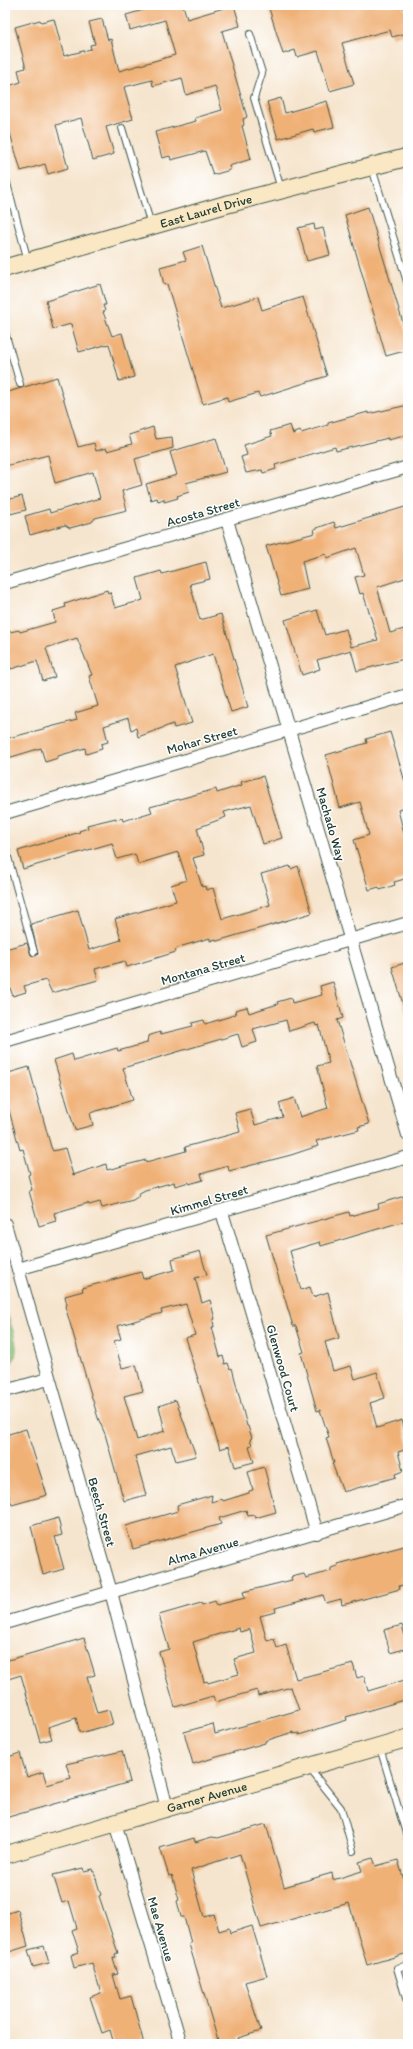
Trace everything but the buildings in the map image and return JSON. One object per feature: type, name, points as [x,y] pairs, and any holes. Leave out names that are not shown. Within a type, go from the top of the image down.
[{"type":"street","name":"East Laurel Drive","points":[[5,268],[152,225],[408,157]]},
{"type":"street","name":"Acosta Street","points":[[5,583],[408,467]]},
{"type":"street","name":"Machado Way","points":[[227,520],[290,729],[350,940],[408,1135]]},
{"type":"street","name":"Mohar Street","points":[[5,814],[408,695]]},
{"type":"street","name":"Montana Street","points":[[5,1041],[408,923]]},
{"type":"street","name":"Kimmel Street","points":[[18,1269],[222,1212],[408,1157]]},
{"type":"street","name":"Glenwood Court","points":[[222,1212],[317,1533]]},
{"type":"street","name":"Beech Street","points":[[5,1224],[48,1378],[111,1592],[167,1808]]},
{"type":"street","points":[[5,1391],[48,1378]]},
{"type":"street","name":"Alma Avenue","points":[[5,1623],[317,1533],[408,1505]]},
{"type":"street","name":"Garner Avenue","points":[[5,1855],[408,1738]]},
{"type":"street","name":"Mae Avenue","points":[[115,1823],[180,2044]]},
{"type":"lane","points":[[250,34],[262,72],[254,98],[281,190]]},
{"type":"lane","points":[[122,128],[152,225]]},
{"type":"lane","points":[[372,166],[408,285]]},
{"type":"lane","points":[[5,176],[28,261]]},
{"type":"lane","points":[[5,332],[20,384]]},
{"type":"lane","points":[[5,846],[34,952]]},
{"type":"lane","points":[[379,1746],[408,1840]]},
{"type":"lane","points":[[308,1767],[341,1808],[353,1851]]},
{"type":"lane","points":[[408,1965],[397,1968],[408,2005]]},
{"type":"green space","points":[[5,1308],[13,1332],[16,1349],[12,1363],[5,1368]]}]
